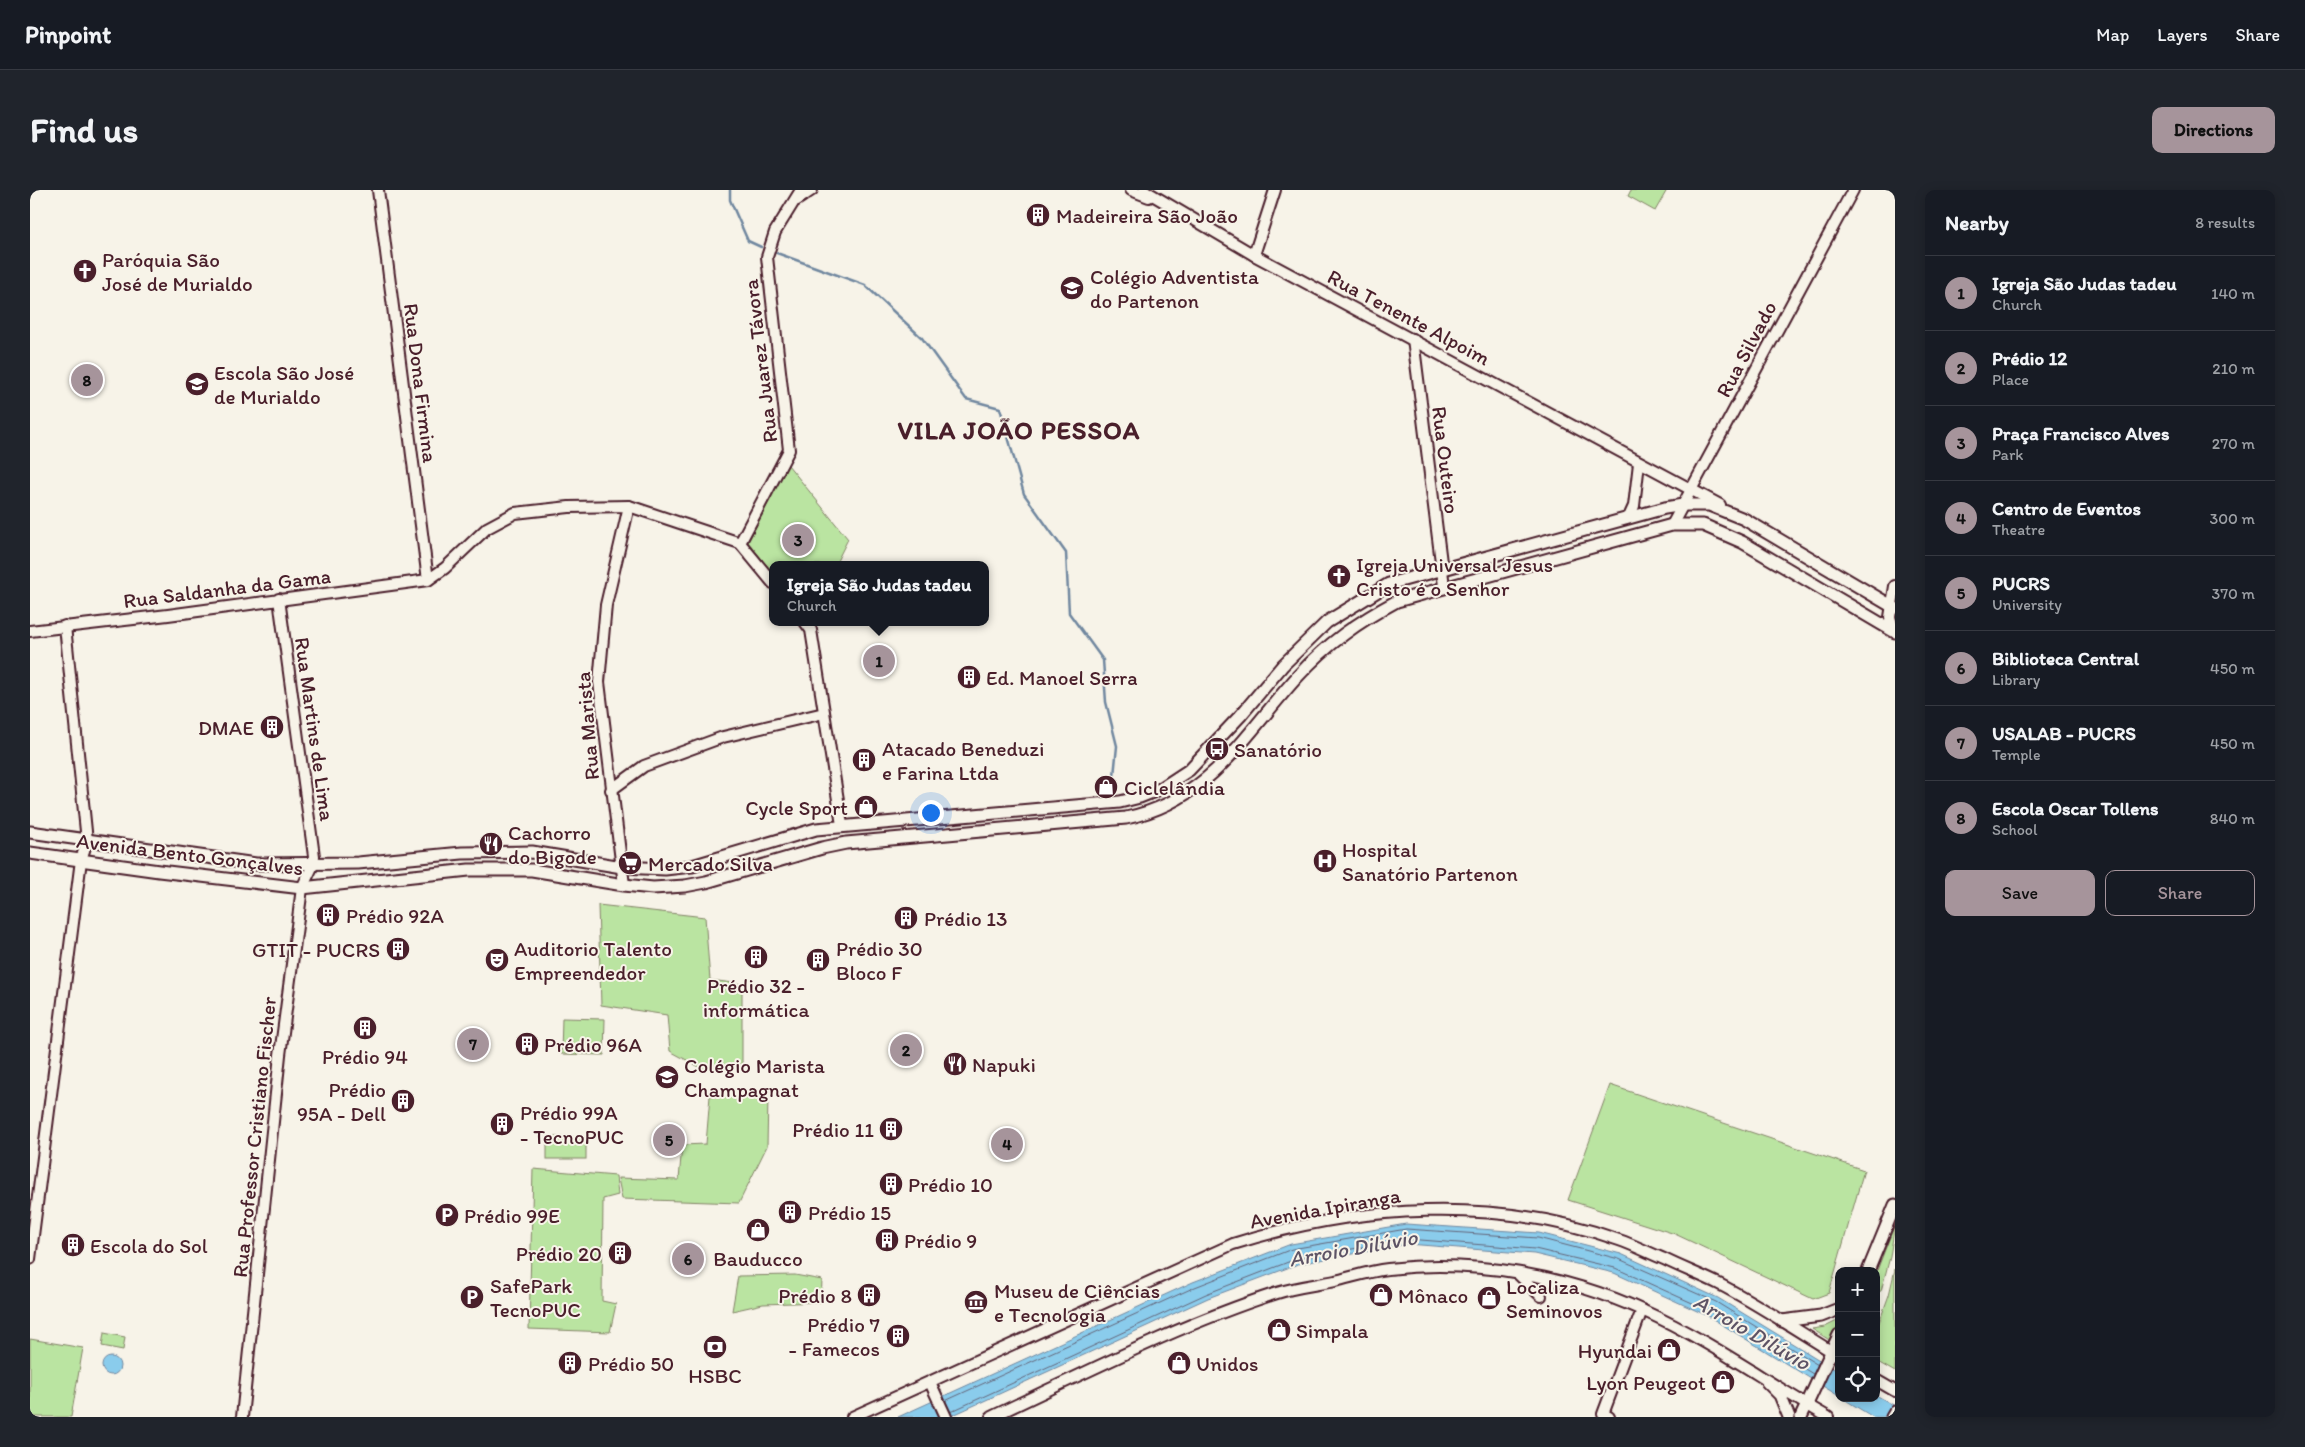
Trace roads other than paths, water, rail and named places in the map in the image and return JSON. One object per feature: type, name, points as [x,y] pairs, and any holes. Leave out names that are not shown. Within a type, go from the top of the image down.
[{"type":"main road","name":"Avenida Bento Gonçalves","points":[[30,832],[256,864],[358,863],[462,854],[532,852],[622,867],[665,869],[692,866],[816,829],[842,825],[1120,802],[1160,789],[1189,770],[1241,715],[1283,664],[1327,622],[1389,584],[1683,505],[1709,505],[1744,519],[1893,607]]},
{"type":"main road","name":"Avenida Bento Gonçalves","points":[[30,853],[302,888],[468,870],[532,870],[624,886],[653,888],[685,886],[846,843],[1110,820],[1139,815],[1175,800],[1210,778],[1298,676],[1346,631],[1397,600],[1672,525],[1703,525],[1742,542],[1894,631]]},
{"type":"main road","points":[[1870,1267],[1895,1205]]},
{"type":"main road","points":[[1782,1321],[1821,1316],[1835,1311]]},
{"type":"main road","points":[[1801,1417],[1832,1357]]},
{"type":"main road","points":[[1767,1382],[1780,1395],[1789,1417]]},
{"type":"main road","points":[[1892,1417],[1895,1412]]},
{"type":"street","name":"Rua Dona Firmina","points":[[378,190],[428,580]]},
{"type":"street","points":[[796,200],[801,190]]},
{"type":"street","points":[[796,200],[812,190]]},
{"type":"street","name":"Rua Tenente Alpoim","points":[[1131,190],[1162,202]]},
{"type":"street","name":"Rua Tenente Alpoim","points":[[1144,190],[1254,255],[1413,339],[1639,464],[1692,489],[1744,519]]},
{"type":"street","points":[[1254,255],[1275,190]]},
{"type":"street","name":"Rua Silvado","points":[[1672,525],[1853,190]]},
{"type":"street","name":"Rua Juarez Távora","points":[[740,543],[789,450],[767,257],[775,232],[796,200]]},
{"type":"street","name":"Rua Outeiro","points":[[1413,339],[1444,586]]},
{"type":"street","points":[[1629,518],[1634,506],[1639,464]]},
{"type":"street","points":[[428,580],[487,528],[515,513],[569,506],[630,506],[740,543],[769,578]]},
{"type":"street","name":"Rua Marista","points":[[624,886],[598,682],[606,605],[630,506]]},
{"type":"street","name":"Rua Saldanha da Gama","points":[[30,631],[168,615],[428,580]]},
{"type":"street","points":[[1894,631],[1890,617],[1895,586]]},
{"type":"street","name":"Rua Martins de Lima","points":[[279,599],[313,864]]},
{"type":"street","points":[[30,1259],[81,860],[87,841],[65,626]]},
{"type":"street","points":[[808,626],[842,825]]},
{"type":"street","points":[[611,790],[644,766],[723,737],[824,713]]},
{"type":"street","name":"Rua Professor Cristiano Fischer","points":[[242,1417],[280,1055],[302,888],[313,864]]},
{"type":"street","name":"Avenida Ipiranga","points":[[852,1417],[1233,1244],[1262,1235],[1361,1216],[1416,1211],[1516,1215],[1587,1230],[1620,1240],[1720,1284],[1782,1321],[1832,1357]]},
{"type":"street","points":[[991,1417],[1131,1351],[1238,1307],[1280,1292],[1386,1269],[1435,1266],[1477,1268],[1571,1284],[1642,1310],[1694,1335],[1767,1382],[1828,1417]]},
{"type":"street","points":[[1518,1274],[1541,1296]]},
{"type":"street","points":[[1558,1290],[1571,1284]]},
{"type":"street","points":[[1606,1416],[1642,1310]]},
{"type":"street","points":[[930,1382],[946,1417]]},
{"type":"street","points":[[1880,1382],[1895,1391]]},
{"type":"water","name":"Arroio Dilúvio","points":[[1406,1224],[1539,1233],[1621,1254],[1718,1298],[1835,1370],[1835,1394],[1708,1316],[1614,1273],[1534,1254],[1408,1244],[1298,1264],[1208,1298],[949,1417],[898,1417],[1193,1282],[1291,1244]]},
{"type":"water","points":[[107,1357],[115,1357],[120,1362],[118,1373],[107,1375],[102,1370],[102,1362]]},
{"type":"water","name":"Arroio Dilúvio","points":[[1880,1397],[1895,1406],[1895,1417],[1873,1417],[1849,1402],[1880,1402]]},
{"type":"waterway","points":[[730,190],[730,200],[748,241],[761,247]]},
{"type":"waterway","points":[[774,252],[865,285],[922,338],[966,399],[1000,408],[1024,494],[1066,553],[1069,613],[1103,660],[1106,702],[1117,746],[1113,786]]},
{"type":"place","name":"Madeireira São João","points":[[1038,215]]},
{"type":"place","name":"Paróquia São José de Murialdo","points":[[85,271]]},
{"type":"place","name":"Colégio Adventista do Partenon","points":[[1072,288]]},
{"type":"place","name":"Escola Oscar Tollens","points":[[87,380]]},
{"type":"place","name":"Escola São José de Murialdo","points":[[197,384]]},
{"type":"place","name":"Praça Francisco Alves","points":[[798,540]]},
{"type":"place","name":"Igreja Universal Jesus Cristo é o Senhor","points":[[1339,576]]},
{"type":"place","name":"Igreja São Judas tadeu","points":[[879,661]]},
{"type":"place","name":"Ed. Manoel Serra","points":[[969,677]]},
{"type":"place","name":"DMAE","points":[[272,727]]},
{"type":"place","name":"Sanatório","points":[[1217,749]]},
{"type":"place","name":"Atacado Beneduzi e Farina Ltda","points":[[864,760]]},
{"type":"place","name":"Ciclelândia","points":[[1106,787]]},
{"type":"place","name":"Cycle Sport","points":[[866,807]]},
{"type":"place","name":"Cachorro do Bigode","points":[[491,844]]},
{"type":"place","name":"Hospital Sanatório Partenon","points":[[1325,861]]},
{"type":"place","name":"Mercado Silva","points":[[630,863]]},
{"type":"place","name":"Prédio 92A","points":[[328,915]]},
{"type":"place","name":"Prédio 13","points":[[906,918]]},
{"type":"place","name":"GTIT - PUCRS","points":[[398,949]]},
{"type":"place","name":"Prédio 32 - informática","points":[[756,957]]},
{"type":"place","name":"Auditorio Talento Empreendedor","points":[[497,960]]},
{"type":"place","name":"Prédio 30 Bloco F","points":[[818,960]]},
{"type":"place","name":"Prédio 94","points":[[365,1028]]},
{"type":"place","name":"USALAB - PUCRS","points":[[473,1044]]},
{"type":"place","name":"Prédio 96A","points":[[527,1044]]},
{"type":"place","name":"Prédio 12","points":[[906,1050]]},
{"type":"place","name":"Napuki","points":[[955,1064]]},
{"type":"place","name":"Colégio Marista Champagnat","points":[[667,1077]]},
{"type":"place","name":"Prédio 95A - Dell","points":[[403,1101]]},
{"type":"place","name":"Prédio 99A - TecnoPUC","points":[[502,1124]]},
{"type":"place","name":"Prédio 11","points":[[891,1129]]},
{"type":"place","name":"PUCRS","points":[[669,1140]]},
{"type":"place","name":"Centro de Eventos","points":[[1007,1144]]},
{"type":"place","name":"Prédio 10","points":[[891,1184]]},
{"type":"place","name":"Prédio 15","points":[[790,1212]]},
{"type":"place","name":"Prédio 99E","points":[[447,1215]]},
{"type":"place","name":"Bauducco","points":[[758,1230]]},
{"type":"place","name":"Prédio 9","points":[[887,1240]]},
{"type":"place","name":"Escola do Sol","points":[[73,1245]]},
{"type":"place","name":"Prédio 20","points":[[620,1253]]},
{"type":"place","name":"Biblioteca Central","points":[[688,1259]]},
{"type":"place","name":"Prédio 8","points":[[869,1295]]},
{"type":"place","name":"Mônaco","points":[[1381,1295]]},
{"type":"place","name":"SafePark TecnoPUC","points":[[472,1297]]},
{"type":"place","name":"Localiza Seminovos","points":[[1489,1298]]},
{"type":"place","name":"Museu de Ciências e Tecnologia","points":[[976,1302]]},
{"type":"place","name":"Simpala","points":[[1279,1330]]},
{"type":"place","name":"Prédio 7 - Famecos","points":[[898,1336]]},
{"type":"place","name":"HSBC","points":[[715,1347]]},
{"type":"place","name":"Hyundai","points":[[1669,1350]]},
{"type":"place","name":"Prédio 50","points":[[570,1363]]},
{"type":"place","name":"Unidos","points":[[1179,1363]]},
{"type":"place","name":"Lyon Peugeot","points":[[1723,1382]]},
{"type":"district","name":"VILA JOÃO PESSOA","points":[[1019,430]]}]
